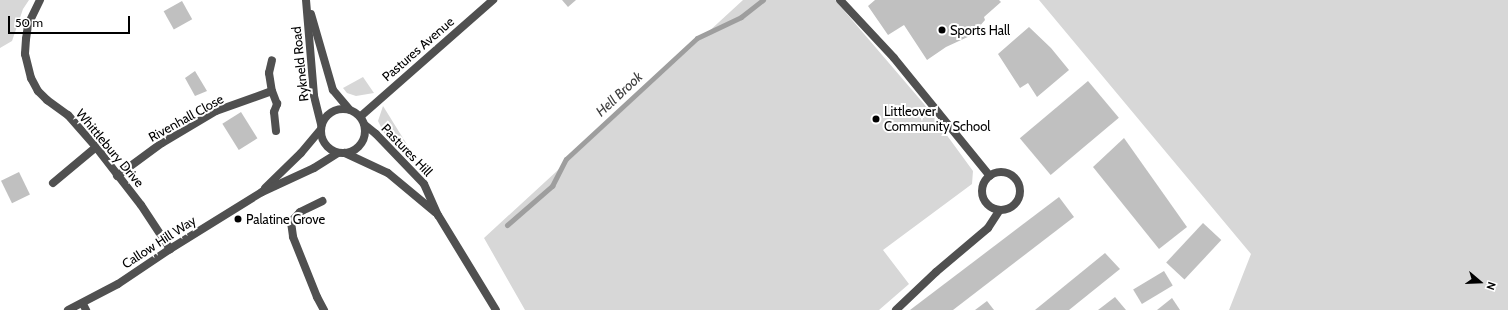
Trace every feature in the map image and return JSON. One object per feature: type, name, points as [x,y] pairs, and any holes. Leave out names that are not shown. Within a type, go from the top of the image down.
[{"type":"street","name":"Whittlebury Drive","points":[[40,0],[28,25],[26,39],[25,60],[31,78],[38,91],[47,100],[68,115],[96,147],[141,205],[170,249]]},
{"type":"street","name":"Rykneld Road","points":[[306,0],[333,90],[349,109]]},
{"type":"street","name":"Rykneld Road","points":[[306,0],[314,96],[321,127]]},
{"type":"street","name":"Pastures Avenue","points":[[361,116],[493,0]]},
{"type":"street","points":[[840,0],[894,58],[990,176]]},
{"type":"street","points":[[272,60],[270,73],[272,91],[277,104],[274,112],[276,131]]},
{"type":"street","name":"Rivenhall Close","points":[[118,176],[162,143],[216,112],[272,91]]},
{"type":"street","points":[[338,108],[349,109],[361,116],[365,125],[364,140],[360,146],[342,153],[329,149],[324,143],[321,127],[328,114],[338,108]]},
{"type":"street","name":"Pastures Hill","points":[[365,125],[376,134],[424,184],[438,215],[496,310]]},
{"type":"street","name":"Callow Hill Way","points":[[262,192],[306,148],[321,127]]},
{"type":"street","points":[[53,183],[96,147]]},
{"type":"street","name":"Callow Hill Way","points":[[68,310],[84,307],[170,249],[262,192],[314,168],[342,153]]},
{"type":"street","name":"Pastures Hill","points":[[342,153],[388,173],[438,215]]},
{"type":"street","points":[[996,172],[1007,173],[1018,181],[1021,188],[1017,204],[1007,210],[999,211],[991,208],[983,198],[982,190],[984,182],[990,176],[996,172]]},
{"type":"street","points":[[323,201],[300,212],[291,222],[293,237],[317,297],[324,310]]},
{"type":"street","points":[[896,310],[936,272],[988,228],[999,211]]},
{"type":"shaded area","points":[[0,0],[29,0],[23,9],[12,41],[0,48]]},
{"type":"shaded area","points":[[743,0],[835,0],[924,104],[973,171],[972,184],[883,250],[909,284],[879,310],[525,310],[484,238]]},
{"type":"shaded area","points":[[1039,0],[1508,0],[1508,310],[1229,310],[1251,254]]},
{"type":"shaded area","points":[[363,77],[374,93],[356,96],[347,93],[343,88]]},
{"type":"shaded area","points":[[383,106],[416,159],[415,163],[384,133],[378,121]]},
{"type":"building","points":[[562,0],[576,0],[568,7]]},
{"type":"building","name":"Sports Hall","points":[[875,0],[999,0],[1001,2],[984,17],[985,20],[972,35],[946,47],[927,60],[904,25],[888,35],[868,6]]},
{"type":"building","points":[[182,1],[192,19],[174,30],[164,11]]},
{"type":"building","points":[[1029,27],[1051,48],[1069,70],[1037,97],[1028,83],[1020,88],[998,54]]},
{"type":"building","points":[[195,71],[207,91],[195,96],[185,78]]},
{"type":"building","points":[[1088,81],[1119,118],[1051,175],[1020,138]]},
{"type":"building","points":[[241,112],[257,138],[239,150],[222,124]]},
{"type":"building","points":[[1124,138],[1187,227],[1159,249],[1093,167]]},
{"type":"building","points":[[19,172],[30,194],[12,203],[1,181]]},
{"type":"building","points":[[1059,197],[1074,217],[953,310],[910,310]]},
{"type":"building","points":[[1203,223],[1221,240],[1184,280],[1166,262]]},
{"type":"building","points":[[1105,253],[1120,269],[1069,310],[1035,310]]},
{"type":"building","points":[[1164,271],[1173,286],[1142,304],[1133,290]]},
{"type":"building","points":[[1115,297],[1126,310],[1098,310]]},
{"type":"building","points":[[1172,298],[1180,310],[1157,310]]},
{"type":"building","points":[[987,301],[994,310],[975,310]]},
{"type":"waterway","name":"Hell Brook","points":[[507,225],[552,186],[566,159],[697,38],[741,17],[763,0]]},
{"type":"place","name":"Sports Hall","points":[[942,30]]},
{"type":"place","name":"Littleover Community School","points":[[876,119]]},
{"type":"place","name":"Palatine Grove","points":[[238,219]]}]
